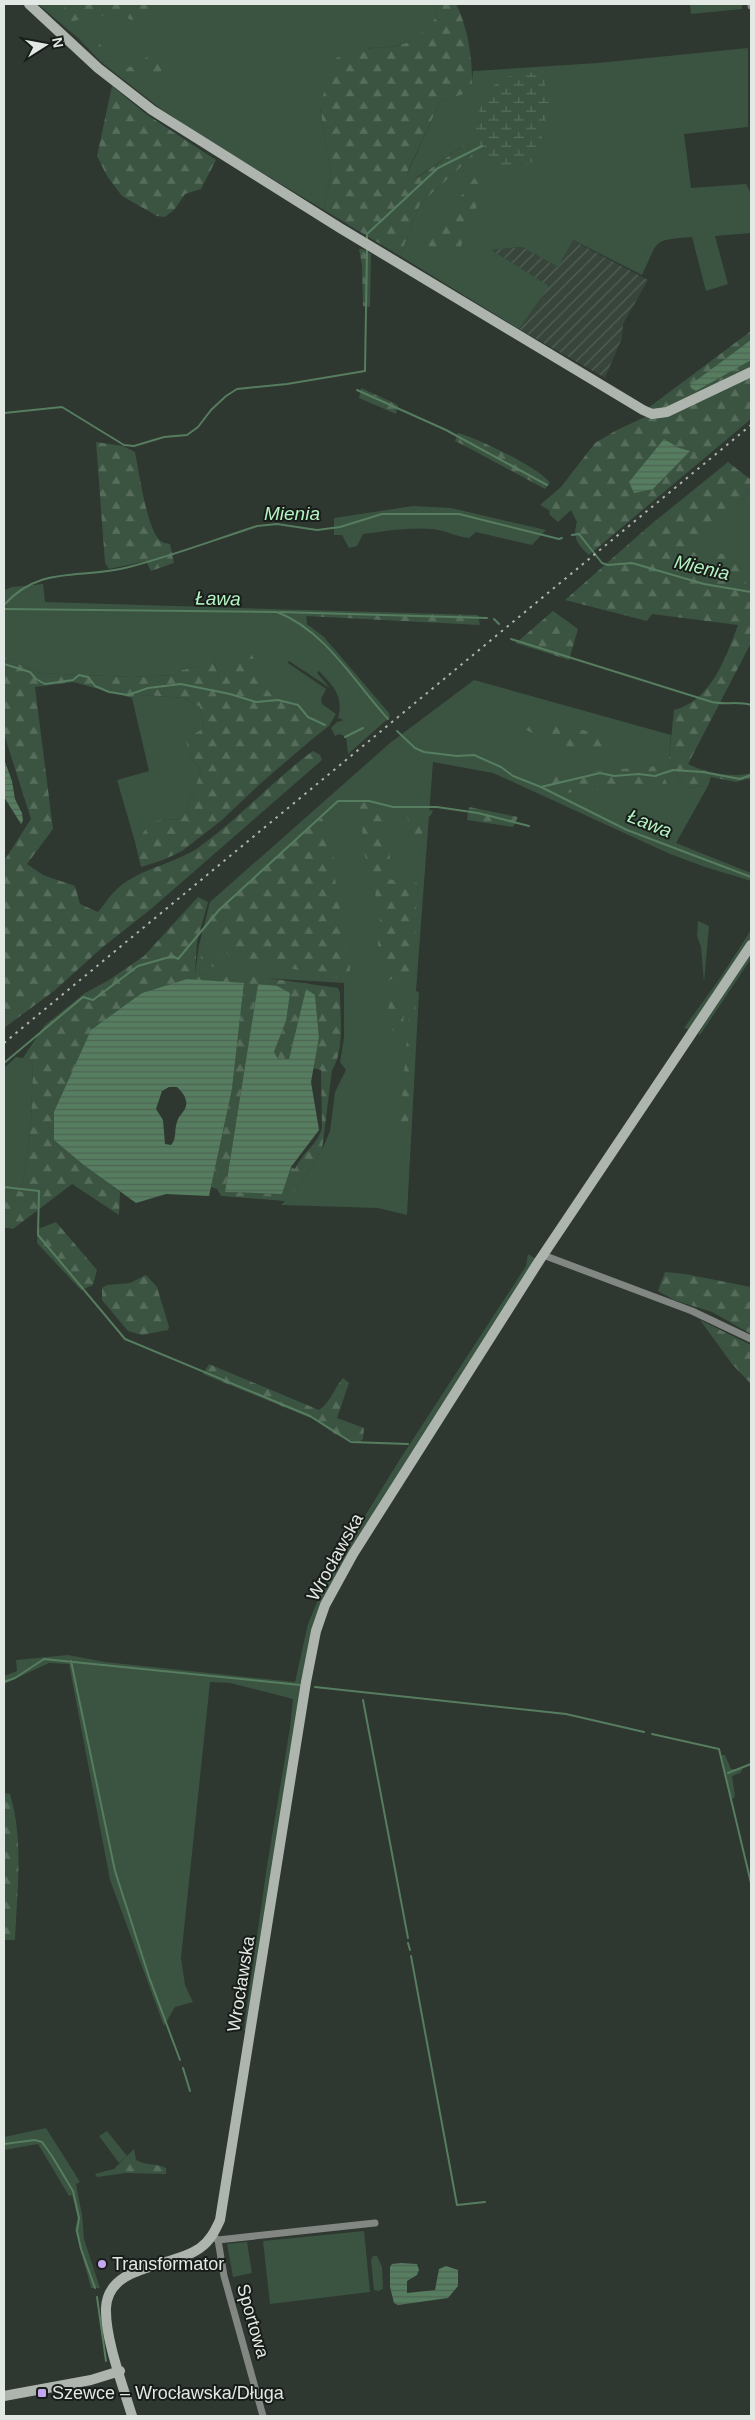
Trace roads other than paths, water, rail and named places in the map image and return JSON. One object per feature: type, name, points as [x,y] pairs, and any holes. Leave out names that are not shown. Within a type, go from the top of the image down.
[{"type":"main road","points":[[29,4],[98,68],[152,110],[367,244],[652,414],[667,412],[751,372]]},
{"type":"main road","name":"Wrocławska","points":[[132,2416],[106,2320],[107,2303],[112,2290],[124,2277],[137,2271],[189,2255],[215,2238],[224,2198],[306,1682],[316,1631],[325,1605],[339,1577],[420,1446],[543,1255],[751,945]]},
{"type":"main road","points":[[4,2396],[91,2380],[120,2371]]},
{"type":"street","points":[[543,1255],[692,1311],[751,1339]]},
{"type":"street","points":[[215,2238],[375,2222]]},
{"type":"street","name":"Sportowa","points":[[215,2238],[263,2416]]},
{"type":"waterway","points":[[367,241],[367,234],[438,168],[482,146]]},
{"type":"waterway","points":[[4,413],[62,407],[124,445],[134,446],[164,437],[187,435],[198,427],[211,410],[226,396],[237,389],[287,384],[365,371],[367,248]]},
{"type":"waterway","points":[[357,390],[446,430],[547,485]]},
{"type":"waterway","name":"Mienia","points":[[4,605],[18,592],[47,578],[111,571],[129,567],[257,526],[277,524],[317,530],[340,527],[382,514],[459,514],[559,539],[562,538]]},
{"type":"waterway","name":"Mienia","points":[[572,535],[579,534],[602,563],[608,565],[632,563],[704,584],[751,592]]},
{"type":"waterway","name":"Ława","points":[[4,609],[277,612],[294,621],[325,644],[388,719]]},
{"type":"waterway","points":[[280,612],[487,618]]},
{"type":"waterway","points":[[494,619],[499,624]]},
{"type":"waterway","points":[[511,639],[712,702],[751,705]]},
{"type":"waterway","name":"Ława","points":[[4,664],[30,672],[36,679],[45,684],[73,680],[79,675],[88,677],[95,686],[109,692],[128,695],[148,688],[181,684],[230,694],[256,702],[278,700],[298,705],[308,717],[325,725]]},
{"type":"waterway","name":"Ława","points":[[345,737],[363,728]]},
{"type":"waterway","name":"Ława","points":[[397,731],[415,748],[424,752],[457,756],[474,755],[501,767],[513,776],[541,787],[627,830],[751,877]]},
{"type":"waterway","name":"Ława","points":[[541,787],[600,773],[614,776],[639,774],[655,776],[673,770],[703,772],[740,779],[751,775]]},
{"type":"waterway","points":[[4,1063],[83,997],[93,1000],[138,966],[173,956],[178,959],[219,910],[338,801],[369,801],[393,807],[437,807],[478,813],[529,826]]},
{"type":"waterway","points":[[4,1187],[39,1191],[38,1235],[125,1339],[310,1416],[351,1442],[408,1444]]},
{"type":"waterway","points":[[4,1682],[15,1678],[44,1659],[300,1685]]},
{"type":"waterway","points":[[71,1661],[115,1871],[149,1977],[180,2060]]},
{"type":"waterway","points":[[315,1687],[566,1714],[644,1732]]},
{"type":"waterway","points":[[363,1700],[408,1938]]},
{"type":"waterway","points":[[652,1734],[719,1749],[751,1883]]},
{"type":"waterway","points":[[728,1773],[751,1764]]},
{"type":"waterway","points":[[408,1943],[410,1950]]},
{"type":"waterway","points":[[411,1956],[457,2205],[485,2202]]},
{"type":"waterway","points":[[183,2068],[190,2091]]},
{"type":"waterway","points":[[4,2144],[35,2140],[42,2142],[52,2156],[73,2191],[79,2218],[77,2231],[81,2249],[95,2288]]},
{"type":"waterway","points":[[97,2297],[106,2361]]},
{"type":"railway","points":[[4,1043],[751,425]]},
{"type":"place","name":"Transformator","points":[[102,2264]]},
{"type":"place","name":"Szewce – Wrocławska/Długa","points":[[42,2393]]}]
